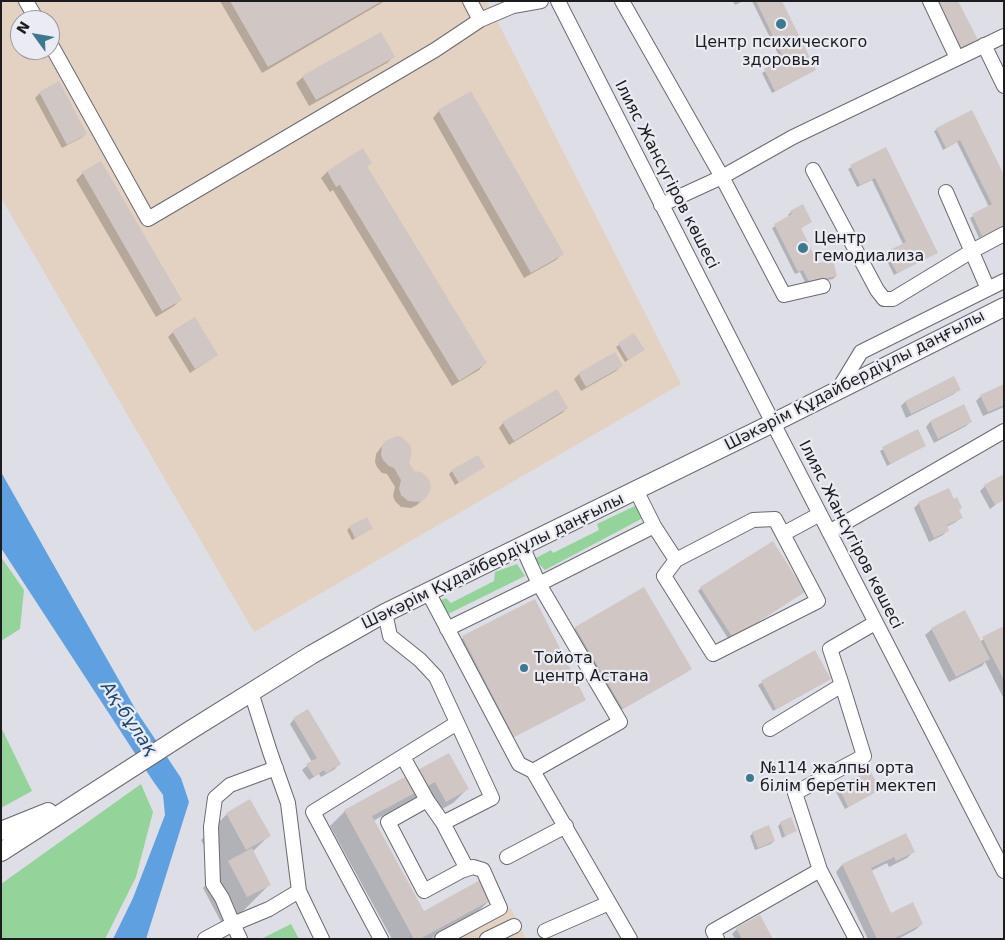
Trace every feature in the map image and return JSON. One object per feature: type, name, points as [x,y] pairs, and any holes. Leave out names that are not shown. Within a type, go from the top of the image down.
[{"type":"main road","name":"Шәкәрім Құдайбердіұлы даңғылы","points":[[1,852],[251,692],[385,613],[773,423],[1004,307]]},
{"type":"main road","points":[[1,831],[79,801]]},
{"type":"main road","points":[[1,860],[23,838]]},
{"type":"street","points":[[470,1],[480,20]]},
{"type":"street","points":[[59,60],[148,219],[436,50],[480,20],[513,6],[541,1]]},
{"type":"street","name":"Ілияс Жансүгіров көшесі","points":[[558,1],[875,623],[1004,870]]},
{"type":"street","points":[[622,1],[722,177],[784,295],[823,286]]},
{"type":"street","points":[[930,1],[957,58]]},
{"type":"street","points":[[662,204],[722,177],[793,137],[1004,36]]},
{"type":"street","points":[[984,45],[1004,86]]},
{"type":"street","points":[[813,170],[877,290],[884,299],[892,299],[1004,234]]},
{"type":"street","points":[[946,192],[988,289]]},
{"type":"street","points":[[838,390],[861,352],[1004,281]]},
{"type":"street","points":[[829,532],[1004,431]]},
{"type":"street","points":[[636,490],[654,526],[676,560]]},
{"type":"street","points":[[783,534],[820,514]]},
{"type":"street","points":[[775,519],[818,601],[713,654],[664,576],[676,560],[753,520],[775,519]]},
{"type":"street","points":[[446,629],[654,526]]},
{"type":"street","points":[[522,546],[539,584],[620,722],[533,771]]},
{"type":"street","points":[[428,592],[519,764],[533,771],[630,939]]},
{"type":"street","points":[[385,613],[390,636],[420,660],[436,677],[492,798],[443,823]]},
{"type":"street","points":[[856,939],[820,870],[795,793],[864,756],[830,649],[875,623]]},
{"type":"street","points":[[770,729],[842,685]]},
{"type":"street","points":[[251,692],[288,804],[299,891],[322,939]]},
{"type":"street","points":[[381,939],[313,812],[457,723]]},
{"type":"street","points":[[403,757],[427,800],[443,823],[467,869]]},
{"type":"street","points":[[240,939],[222,898],[213,884],[211,827],[215,798],[230,785],[276,768]]},
{"type":"street","points":[[427,800],[388,822],[424,891],[474,867],[483,870],[500,908],[442,939]]},
{"type":"street","points":[[507,857],[566,826]]},
{"type":"street","points":[[717,939],[713,930],[820,870]]},
{"type":"street","points":[[205,939],[233,924],[269,909],[299,891]]},
{"type":"street","points":[[545,931],[609,902]]},
{"type":"street","points":[[486,939],[514,926]]},
{"type":"shaded area","points":[[1,1],[487,1],[681,384],[254,632],[1,198]]},
{"type":"shaded area","points":[[511,908],[526,939],[448,939]]},
{"type":"green space","points":[[637,505],[643,518],[545,570],[534,559],[551,550],[553,553],[599,530],[597,524]]},
{"type":"green space","points":[[1,557],[24,590],[20,629],[1,641]]},
{"type":"green space","points":[[517,564],[525,576],[446,615],[439,601],[446,598],[451,603],[494,581],[495,572]]},
{"type":"green space","points":[[1,727],[32,791],[1,808]]},
{"type":"green space","points":[[141,784],[153,812],[136,877],[105,939],[1,939],[1,884]]},
{"type":"green space","points":[[291,924],[299,939],[263,939],[263,938]]},
{"type":"water","name":"Ақ-бұлақ","points":[[1,472],[137,712],[181,778],[189,802],[146,939],[113,939],[133,898],[165,815],[163,795],[1,548]]},
{"type":"building","points":[[230,1],[382,1],[268,67]]},
{"type":"building","points":[[756,1],[782,1],[816,70],[775,91],[764,69],[784,59]]},
{"type":"building","points":[[938,1],[958,1],[978,40],[960,49]]},
{"type":"building","points":[[381,32],[395,57],[316,100],[302,76]]},
{"type":"building","points":[[59,81],[87,134],[67,145],[39,92]]},
{"type":"building","points":[[471,91],[564,254],[531,273],[438,110]]},
{"type":"building","points":[[972,110],[1004,175],[1004,225],[982,236],[972,214],[992,204],[960,140],[946,148],[936,128]]},
{"type":"building","points":[[886,147],[938,253],[897,273],[886,252],[906,242],[875,178],[860,185],[850,165]]},
{"type":"building","points":[[363,148],[372,163],[367,166],[487,363],[459,381],[340,185],[336,187],[327,171]]},
{"type":"building","points":[[101,161],[182,300],[162,311],[82,172]]},
{"type":"building","points":[[803,204],[812,222],[801,228],[818,263],[833,261],[837,276],[809,282],[803,270],[798,272],[774,224],[792,214],[790,211]]},
{"type":"building","points":[[195,317],[218,355],[195,369],[172,331]]},
{"type":"building","points":[[634,333],[645,350],[628,360],[618,343]]},
{"type":"building","points":[[615,352],[623,366],[586,387],[578,373]]},
{"type":"building","points":[[954,376],[961,390],[911,414],[905,401]]},
{"type":"building","points":[[1004,384],[1004,405],[988,412],[980,395]]},
{"type":"building","points":[[557,389],[568,408],[514,441],[502,422]]},
{"type":"building","points":[[964,404],[972,422],[938,439],[930,421]]},
{"type":"building","points":[[918,429],[926,446],[890,464],[882,447]]},
{"type":"building","points":[[397,436],[402,437],[410,445],[412,453],[409,462],[414,471],[421,472],[429,479],[431,487],[429,493],[425,499],[419,502],[408,501],[401,495],[399,489],[401,480],[394,468],[383,460],[381,455],[382,446],[385,441]]},
{"type":"building","points":[[478,455],[485,467],[459,483],[451,470]]},
{"type":"building","points":[[1004,474],[1004,500],[995,505],[984,485]]},
{"type":"building","points":[[949,488],[954,499],[957,497],[962,508],[959,510],[963,518],[947,525],[949,531],[934,538],[918,502]]},
{"type":"building","points":[[367,517],[373,529],[355,538],[349,526]]},
{"type":"building","points":[[773,541],[805,592],[733,638],[700,587]]},
{"type":"building","points":[[644,587],[692,669],[623,709],[575,627]]},
{"type":"building","name":"Тойота центр Астана","points":[[535,599],[586,700],[514,737],[462,636]]},
{"type":"building","points":[[965,610],[990,659],[956,677],[931,628]]},
{"type":"building","points":[[1004,626],[1004,680],[982,637]]},
{"type":"building","points":[[815,650],[831,679],[776,709],[761,681]]},
{"type":"building","points":[[308,709],[341,764],[326,773],[324,770],[314,777],[306,764],[317,758],[293,718]]},
{"type":"building","points":[[449,753],[469,789],[446,802],[435,782],[372,816],[424,911],[480,880],[491,900],[420,939],[414,939],[344,810]]},
{"type":"building","points":[[870,770],[880,790],[848,807],[838,786]]},
{"type":"building","points":[[250,799],[271,836],[246,850],[226,813]]},
{"type":"building","points":[[791,817],[797,831],[785,836],[780,822]]},
{"type":"building","points":[[769,825],[775,841],[758,848],[752,832]]},
{"type":"building","points":[[906,833],[915,852],[896,861],[894,857],[871,868],[891,913],[913,902],[923,924],[893,939],[877,939],[842,864]]},
{"type":"building","points":[[252,848],[271,885],[247,897],[228,861]]},
{"type":"building","points":[[760,915],[773,939],[742,939],[736,928]]},
{"type":"place","name":"Центр психического здоровья","points":[[781,24]]},
{"type":"place","name":"Центр гемодиализа","points":[[803,248]]},
{"type":"place","name":"Тойота центр Астана","points":[[524,668]]},
{"type":"place","name":"№114 жалпы орта білім беретін мектеп","points":[[750,778]]}]
